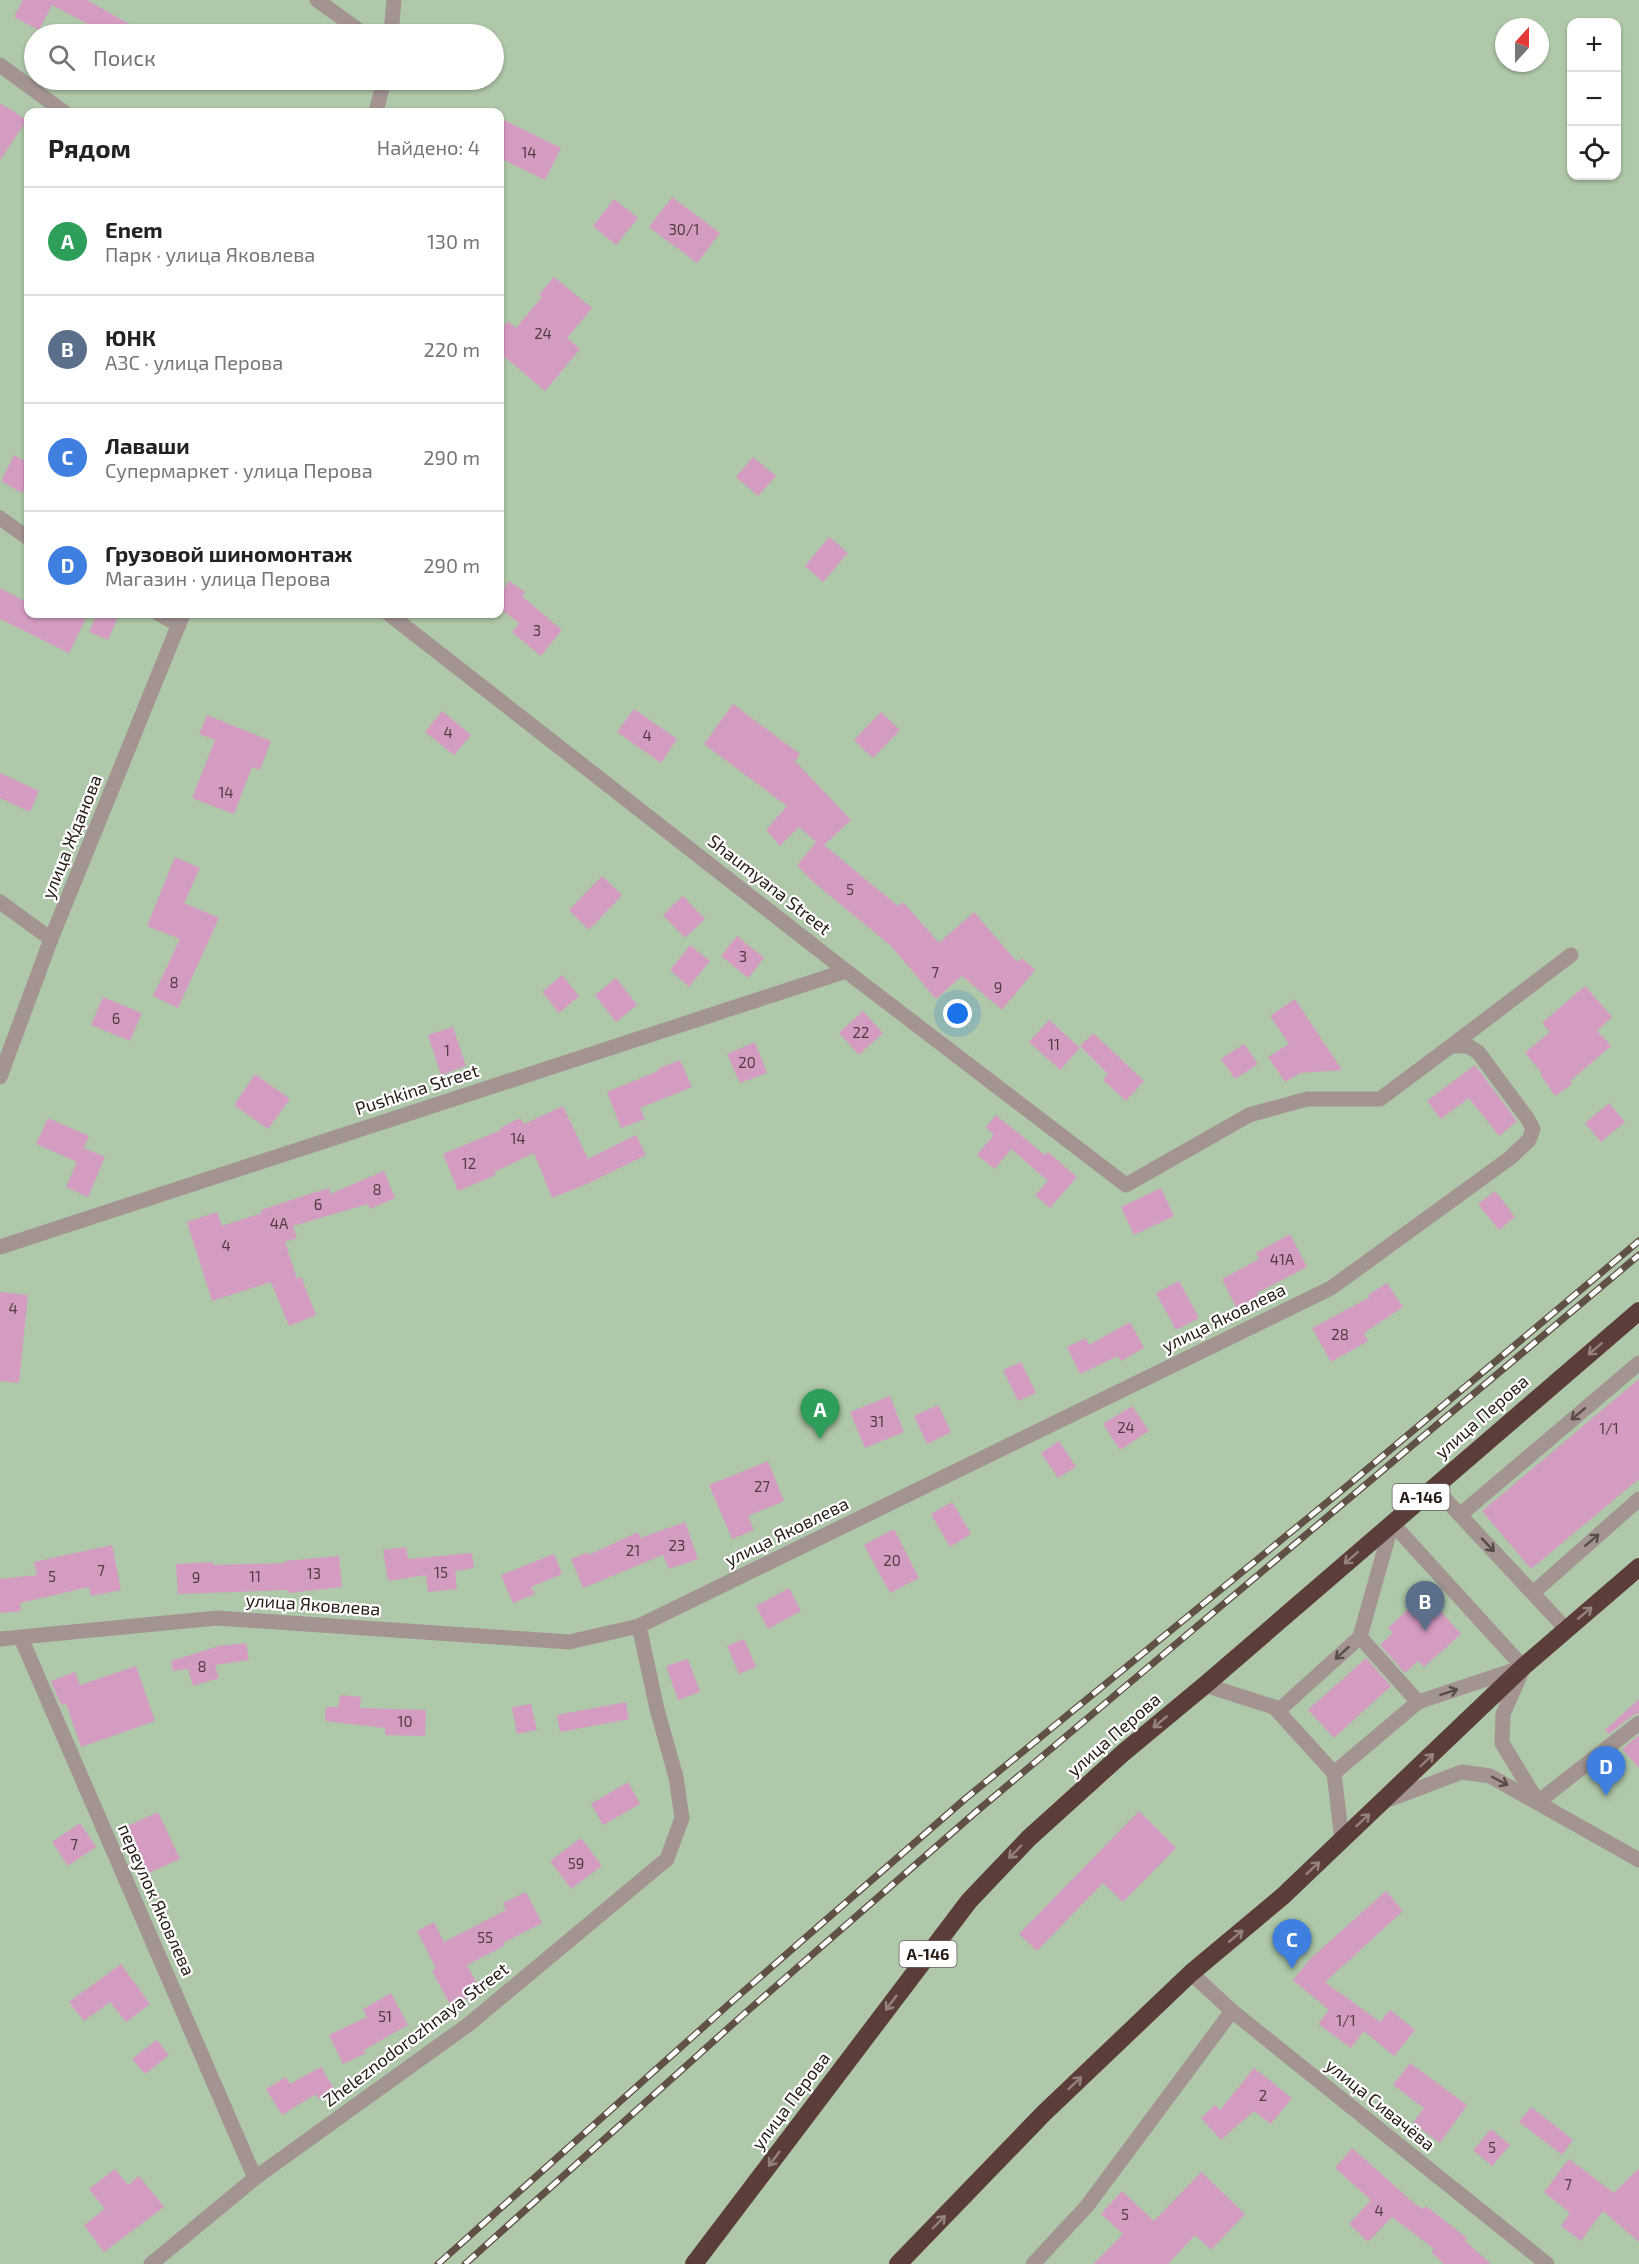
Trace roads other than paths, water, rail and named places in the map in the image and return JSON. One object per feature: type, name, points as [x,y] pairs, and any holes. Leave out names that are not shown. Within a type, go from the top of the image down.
[{"type":"highway","name":"улица Перова","points":[[694,2264],[969,1901],[1029,1838],[1123,1753],[1639,1311]]},
{"type":"highway","points":[[898,2264],[1043,2114],[1191,1973],[1283,1896],[1523,1667],[1566,1629],[1638,1572]]},
{"type":"street","points":[[317,0],[350,24]]},
{"type":"street","points":[[392,24],[394,0]]},
{"type":"street","points":[[0,65],[24,83]]},
{"type":"street","points":[[34,90],[59,108]]},
{"type":"street","points":[[377,108],[382,90]]},
{"type":"street","points":[[0,518],[24,535]]},
{"type":"street","name":"Shaumyana Street","points":[[394,618],[846,971],[1126,1185],[1249,1115],[1307,1099],[1380,1099],[1451,1046]]},
{"type":"street","name":"улица Жданова","points":[[0,1077],[51,939],[181,619]]},
{"type":"street","points":[[0,902],[51,939]]},
{"type":"street","points":[[1451,1046],[1571,955]]},
{"type":"street","name":"Pushkina Street","points":[[0,1247],[846,971]]},
{"type":"street","name":"улица Яковлева","points":[[0,1639],[217,1618],[569,1642],[639,1626],[1331,1288],[1510,1158],[1528,1140],[1533,1129],[1527,1118],[1478,1052],[1468,1046],[1451,1046]]},
{"type":"street","points":[[1460,1515],[1639,1363]]},
{"type":"street","points":[[1434,1487],[1566,1629]]},
{"type":"street","points":[[1533,1593],[1639,1499]]},
{"type":"street","points":[[1278,1711],[1360,1637],[1392,1523]]},
{"type":"street","points":[[1392,1523],[1523,1667]]},
{"type":"street","name":"Zheleznodorozhnaya Street","points":[[151,2264],[255,2178],[469,2024],[667,1859],[682,1818],[676,1777],[657,1708],[639,1626]]},
{"type":"street","points":[[1360,1637],[1418,1702]]},
{"type":"street","name":"переулок Яковлева","points":[[21,1638],[255,2178]]},
{"type":"street","points":[[1334,1773],[1418,1702],[1523,1667]]},
{"type":"street","points":[[1523,1667],[1503,1714],[1502,1743],[1538,1802]]},
{"type":"street","points":[[1205,1685],[1274,1707],[1334,1773],[1342,1840]]},
{"type":"street","points":[[1538,1802],[1639,1723]]},
{"type":"street","points":[[1384,1801],[1462,1772],[1490,1776],[1639,1860]]},
{"type":"street","name":"улица Сивачёва","points":[[1191,1973],[1232,2011],[1547,2264]]},
{"type":"street","points":[[1033,2264],[1087,2206],[1232,2011]]},
{"type":"railway","points":[[438,2264],[737,1997],[965,1799],[1347,1486],[1639,1241]]},
{"type":"railway","points":[[465,2264],[744,2014],[977,1811],[1639,1255]]},
{"type":"place","name":"Enem","points":[[820,1439]]},
{"type":"place","name":"ЮНК","points":[[1425,1631]]},
{"type":"place","name":"Грузовой шиномонтаж","points":[[1606,1796]]},
{"type":"place","name":"Лаваши","points":[[1292,1969]]}]
